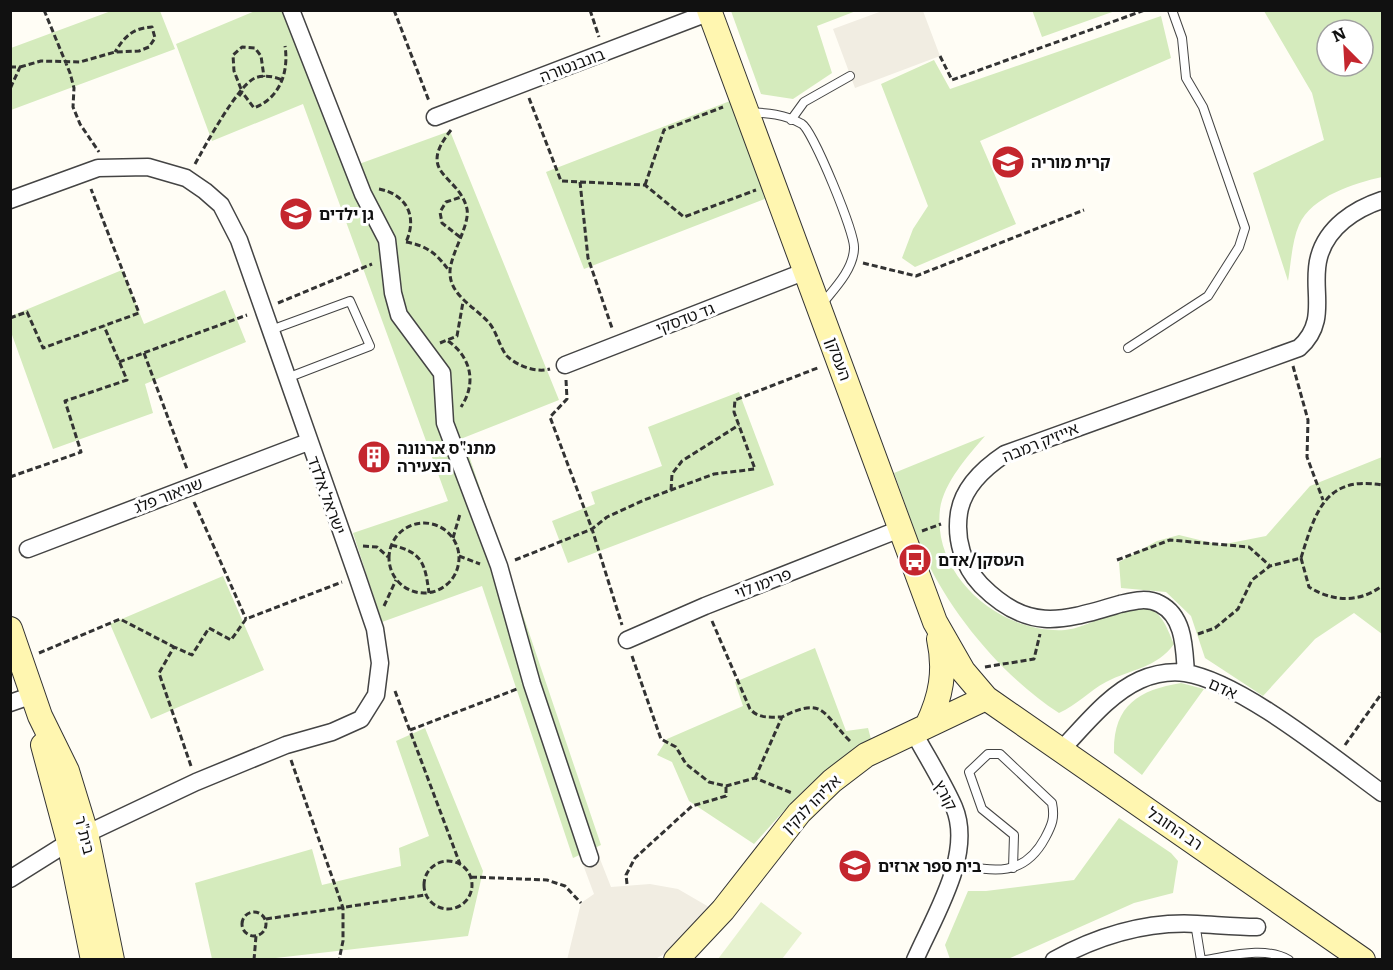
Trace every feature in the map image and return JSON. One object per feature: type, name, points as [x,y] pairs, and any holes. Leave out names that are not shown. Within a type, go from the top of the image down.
[{"type":"street","points":[[291,10],[363,194],[387,240],[393,293],[399,315],[442,373],[445,423],[499,566],[532,684],[590,858]]},
{"type":"street","name":"בונבנטורה","points":[[435,117],[709,11]]},
{"type":"street","name":"העסקן","points":[[709,11],[746,105],[935,622],[963,671],[986,698]]},
{"type":"street","name":"ישראל אלדד","points":[[10,200],[91,171],[148,167],[186,178],[221,205],[231,221],[357,576],[378,647],[379,679],[376,695],[361,719],[332,732],[286,745],[196,782],[77,838],[10,879]]},
{"type":"street","name":"אייזיק רמבה","points":[[1185,673],[1183,640],[1173,615],[1161,604],[1147,600],[1130,602],[1075,618],[1043,619],[1002,605],[976,579],[961,549],[958,516],[963,499],[977,477],[1005,454],[1299,348],[1310,339],[1318,304],[1318,258],[1326,241],[1338,225],[1356,211],[1383,200]]},
{"type":"street","name":"גד טדסקי","points":[[565,365],[806,271]]},
{"type":"street","name":"שניאור פלג","points":[[28,549],[309,442]]},
{"type":"street","name":"פרימו לוי","points":[[627,640],[705,606],[902,534]]},
{"type":"street","points":[[921,730],[938,704],[943,667],[935,622]]},
{"type":"street","name":"בית\"ר","points":[[10,629],[21,661],[28,705],[77,838],[112,960]]},
{"type":"street","name":"אדם","points":[[1062,749],[1125,689],[1163,673],[1185,673],[1224,686],[1251,701],[1383,793]]},
{"type":"street","name":"אליהו לנקין","points":[[676,960],[723,910],[799,813],[832,781],[866,755],[986,698]]},
{"type":"street","name":"רב החובל","points":[[986,698],[1363,960]]},
{"type":"street","name":"קורץ","points":[[915,960],[957,864],[960,829],[954,806],[921,730]]},
{"type":"street","name":"בית\"ר","points":[[77,838],[93,960]]},
{"type":"street","points":[[1054,960],[1119,932],[1155,925],[1257,927]]},
{"type":"lane","points":[[1128,348],[1208,296],[1239,247],[1245,228],[1203,107],[1186,78],[1182,38],[1172,10]]},
{"type":"lane","points":[[791,120],[804,102],[850,76]]},
{"type":"lane","points":[[746,105],[803,124],[814,138],[850,229],[854,249],[850,260],[841,281],[820,307]]},
{"type":"lane","points":[[270,330],[350,301],[370,346],[287,378]]},
{"type":"lane","points":[[957,864],[989,871],[1012,868],[1028,862],[1043,842],[1054,821],[1052,803],[1000,754],[988,754],[969,772],[982,809],[1014,835],[1012,868]]},
{"type":"lane","points":[[1195,924],[1203,960],[1262,952],[1282,955],[1289,960]]},
{"type":"path","points":[[10,318],[27,312],[42,348],[139,313],[91,171],[99,152],[80,124],[73,107],[74,88],[67,62],[44,10]]},
{"type":"path","points":[[394,10],[435,117]]},
{"type":"path","points":[[590,10],[605,52]]},
{"type":"path","points":[[940,56],[952,80],[1145,10]]},
{"type":"path","points":[[10,67],[20,67],[41,61],[80,62],[115,52],[139,51],[149,47],[155,38],[152,27],[138,28],[124,37],[115,52]]},
{"type":"path","points":[[186,178],[212,134],[242,92],[254,108],[265,103],[282,80],[288,63],[282,38]]},
{"type":"path","points":[[241,88],[234,71],[233,55],[242,47],[255,48],[261,56],[264,76]]},
{"type":"path","points":[[10,89],[20,67]]},
{"type":"path","points":[[235,102],[241,88],[254,78],[264,76],[282,80]]},
{"type":"path","points":[[531,104],[561,181],[645,185],[684,217],[774,184]]},
{"type":"path","points":[[645,185],[664,130],[746,105]]},
{"type":"path","points":[[450,272],[467,210],[461,197],[442,174],[437,158],[438,146],[455,125],[456,109]]},
{"type":"path","points":[[580,182],[588,258],[611,326]]},
{"type":"path","points":[[119,362],[263,309],[390,253],[406,242],[412,230],[411,216],[405,201],[380,188],[363,194]]},
{"type":"path","points":[[460,237],[442,223],[440,212],[446,202],[461,197]]},
{"type":"path","points":[[850,260],[916,276],[1084,210]]},
{"type":"path","points":[[406,242],[423,245],[438,255],[450,272],[463,302],[489,323],[506,356],[525,367],[542,371],[565,365]]},
{"type":"path","points":[[421,345],[448,341],[457,336],[463,302]]},
{"type":"path","points":[[10,477],[81,452],[65,401],[127,380],[104,326]]},
{"type":"path","points":[[445,423],[468,397],[470,382],[468,364],[461,351],[448,341]]},
{"type":"path","points":[[1288,352],[1308,420],[1307,457],[1323,500]]},
{"type":"path","points":[[144,353],[190,486],[246,619]]},
{"type":"path","points":[[499,566],[592,529],[607,517],[671,490],[714,474],[755,469],[734,412],[735,400],[839,360]]},
{"type":"path","points":[[671,490],[672,474],[682,461],[739,425]]},
{"type":"path","points":[[1383,485],[1358,484],[1338,490],[1323,500],[1314,517],[1301,558],[1309,587],[1322,595],[1353,601],[1383,586]]},
{"type":"path","points":[[902,534],[958,516]]},
{"type":"path","points":[[420,523],[433,524],[444,529],[453,538],[459,556],[458,568],[453,579],[444,588],[429,593],[411,591],[396,580],[390,569],[388,557],[391,545],[408,527],[420,523]]},
{"type":"path","points":[[1117,560],[1170,540],[1249,547],[1270,566]]},
{"type":"path","points":[[391,545],[406,548],[426,569],[429,593]]},
{"type":"path","points":[[347,549],[365,546],[378,547],[388,557]]},
{"type":"path","points":[[1183,640],[1215,628],[1238,609],[1252,580],[1270,566],[1301,558]]},
{"type":"path","points":[[21,661],[120,620],[192,655],[209,628],[231,640],[246,619],[357,576]]},
{"type":"path","points":[[370,616],[385,605],[396,580]]},
{"type":"path","points":[[705,606],[750,710],[756,715],[782,717],[805,706],[814,706],[823,712],[866,755]]},
{"type":"path","points":[[963,671],[1034,659],[1043,619]]},
{"type":"path","points":[[174,647],[159,673],[196,782]]},
{"type":"path","points":[[410,730],[532,684]]},
{"type":"path","points":[[394,688],[460,864],[471,877],[470,897],[457,908],[445,910],[437,908],[425,896],[423,882],[431,867],[443,861],[460,864]]},
{"type":"path","points":[[1335,759],[1383,693]]},
{"type":"path","points":[[755,778],[782,717]]},
{"type":"path","points":[[286,745],[343,908],[343,941],[339,960]]},
{"type":"path","points":[[627,884],[626,874],[635,858],[695,803],[726,796],[726,786]]},
{"type":"path","points":[[471,877],[547,880],[564,886],[581,903]]},
{"type":"path","points":[[266,919],[263,932],[256,936],[244,932],[241,924],[244,916],[256,911],[266,919],[425,896]]},
{"type":"path","points":[[254,960],[256,936]]},
{"type":"green space","points":[[731,10],[856,11],[817,26],[832,73],[793,99],[761,94]]},
{"type":"green space","points":[[1032,10],[1115,10],[1115,11],[1042,37]]},
{"type":"green space","points":[[111,11],[160,11],[175,49],[11,110],[11,48]]},
{"type":"green space","points":[[255,11],[301,11],[359,164],[450,131],[559,400],[463,438],[601,845],[573,858],[482,586],[382,622],[353,533],[448,501],[303,104],[212,141],[176,44]]},
{"type":"green space","points":[[1264,11],[1382,11],[1382,177],[1335,192],[1305,215],[1295,238],[1288,281],[1253,173],[1324,140],[1312,93]]},
{"type":"green space","points":[[1161,16],[1171,58],[980,141],[1016,224],[915,267],[902,258],[913,229],[928,206],[881,84],[934,60],[950,89]]},
{"type":"green space","points":[[730,101],[767,198],[584,269],[546,172]]},
{"type":"green space","points":[[122,270],[144,324],[225,290],[246,342],[145,384],[153,413],[53,449],[11,332],[11,316]]},
{"type":"green space","points":[[739,392],[774,485],[568,563],[552,521],[595,504],[591,492],[662,466],[648,427]]},
{"type":"green space","points":[[985,436],[952,479],[942,499],[940,509],[940,534],[947,557],[959,578],[975,596],[995,611],[1017,622],[1041,629],[1065,630],[1086,625],[1129,608],[1148,608],[1161,618],[1174,644],[1152,663],[1106,682],[1059,713],[1039,699],[1001,665],[951,603],[926,559],[894,473]]},
{"type":"green space","points":[[1382,457],[1382,634],[1354,613],[1315,639],[1263,696],[1205,658],[1191,616],[1166,592],[1121,588],[1119,562],[1157,541],[1179,535],[1220,545],[1266,536],[1310,486]]},
{"type":"green space","points":[[223,576],[264,670],[151,719],[110,624]]},
{"type":"green space","points":[[815,648],[846,731],[868,728],[872,743],[854,751],[822,773],[754,844],[689,801],[672,762],[657,755],[667,739],[743,706],[735,682]]},
{"type":"green space","points":[[1181,683],[1204,689],[1142,775],[1114,753],[1118,723],[1123,712],[1141,696],[1152,690]]},
{"type":"green space","points":[[425,728],[483,871],[468,936],[267,959],[212,959],[195,883],[312,849],[322,885],[401,866],[399,848],[429,836],[396,741]]},
{"type":"green space","points":[[1119,818],[1171,853],[1178,861],[1173,893],[1134,903],[1008,959],[950,959],[945,945],[968,891],[986,891],[1074,880]]},
{"type":"green space","points":[[761,902],[802,933],[782,959],[718,959]]},
{"type":"shaded area","points":[[882,11],[923,11],[940,56],[855,88],[833,29]]},
{"type":"shaded area","points":[[598,854],[611,887],[650,884],[678,889],[709,907],[674,949],[655,959],[567,960],[581,903],[594,894],[582,862]]},
{"type":"place","name":"קרית מוריה","points":[[1008,162]]},
{"type":"place","name":"גן ילדים","points":[[296,214]]},
{"type":"place","name":"מתנ\"ס ארנונה הצעירה","points":[[374,457]]},
{"type":"place","name":"העסקן/אדם","points":[[915,560]]},
{"type":"place","name":"בית ספר ארזים","points":[[855,866]]}]
